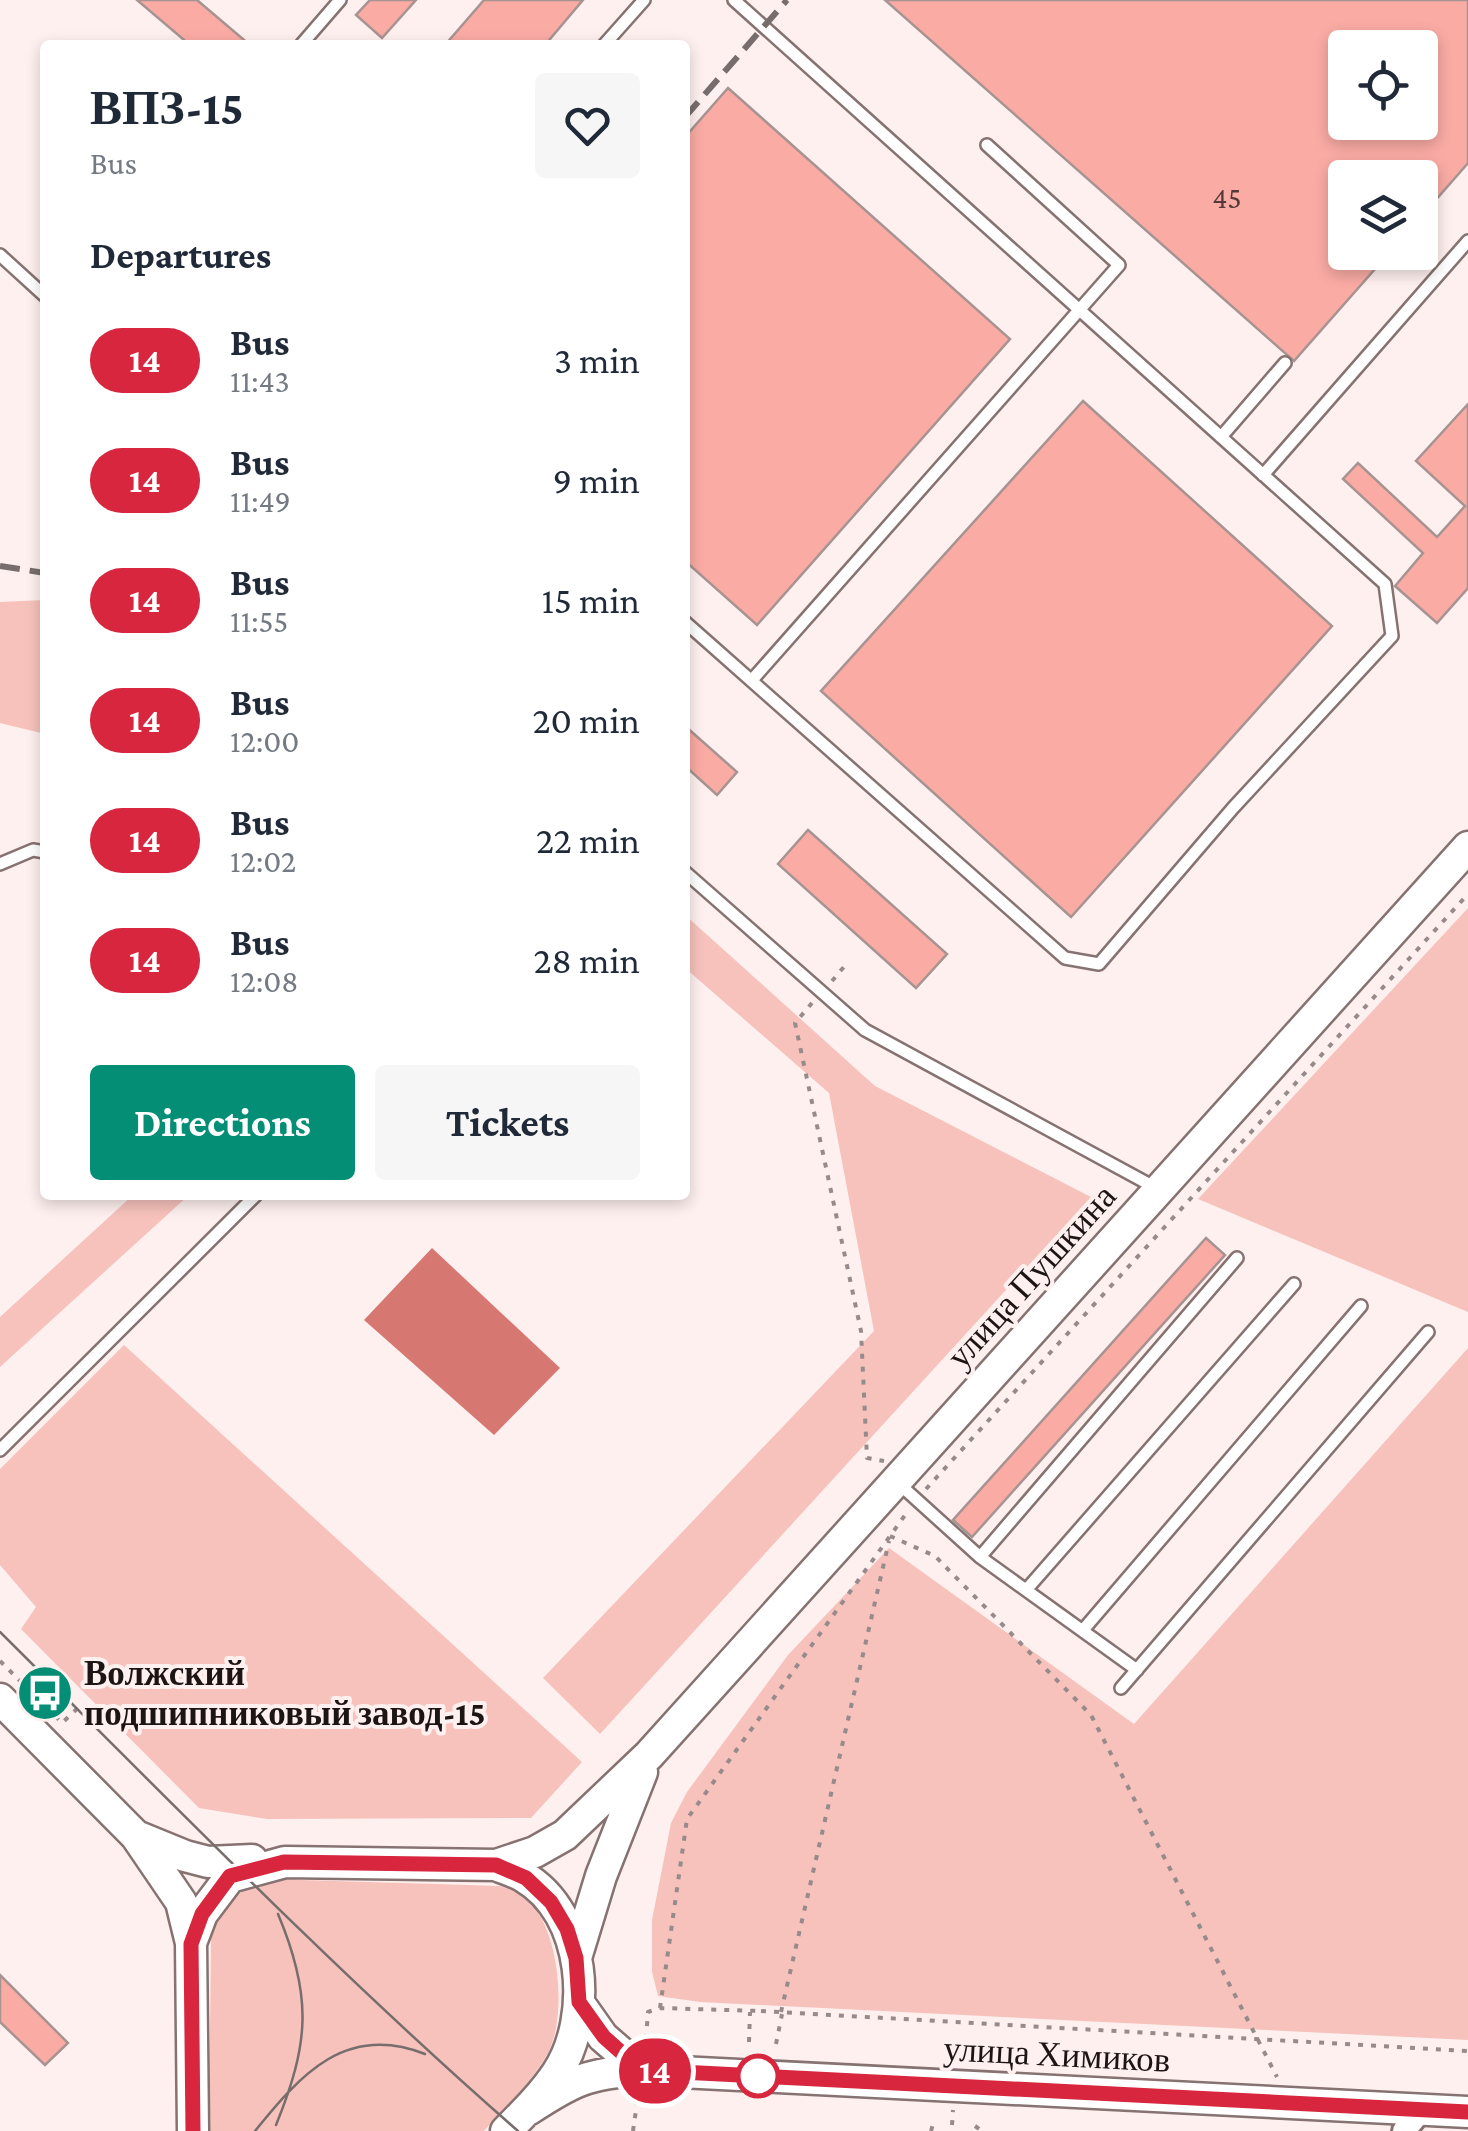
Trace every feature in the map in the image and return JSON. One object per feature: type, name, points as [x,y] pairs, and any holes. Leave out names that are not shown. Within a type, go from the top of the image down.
[{"type":"main road","name":"улица Пушкина","points":[[193,2131],[191,1944],[202,1914],[230,1876],[284,1862],[496,1865],[534,1852],[565,1835],[649,1755],[905,1486],[1159,1190],[1468,846]]},
{"type":"main road","points":[[0,1699],[136,1836],[181,1902],[191,1944]]},
{"type":"main road","name":"улица Пушкина","points":[[576,1958],[616,1833],[649,1755]]},
{"type":"main road","points":[[136,1836],[208,1862],[284,1862]]},
{"type":"main road","name":"улица Пушкина","points":[[496,1865],[526,1878],[551,1902],[567,1929],[576,1958],[579,2002],[572,2041],[559,2071],[517,2120]]},
{"type":"main road","points":[[579,2002],[604,2037],[641,2072]]},
{"type":"main road","name":"улица Химиков","points":[[517,2120],[568,2084],[598,2073],[641,2072],[1412,2120],[1468,2112]]},
{"type":"lane","points":[[305,40],[340,0]]},
{"type":"lane","points":[[608,40],[644,0]]},
{"type":"lane","points":[[690,626],[1064,958],[1099,964],[1233,808],[1392,636],[1384,584],[734,0]]},
{"type":"lane","points":[[752,680],[1119,264],[987,145]]},
{"type":"lane","points":[[1263,475],[1468,242]]},
{"type":"lane","points":[[0,255],[40,291]]},
{"type":"lane","points":[[1221,438],[1285,364]]},
{"type":"lane","points":[[0,864],[33,850],[40,851]]},
{"type":"lane","points":[[690,876],[865,1030],[1159,1190]]},
{"type":"lane","points":[[0,1450],[251,1200]]},
{"type":"lane","points":[[980,1558],[1237,1258]]},
{"type":"lane","points":[[1027,1589],[1294,1284]]},
{"type":"lane","points":[[1083,1630],[1361,1306]]},
{"type":"lane","points":[[1120,1688],[1428,1332]]},
{"type":"lane","points":[[905,1486],[980,1558],[1138,1670]]},
{"type":"path","points":[[848,962],[795,1023],[861,1331],[867,1458],[886,1462],[905,1486],[923,1492],[1468,894]]},
{"type":"path","points":[[776,2044],[890,1536],[905,1486]]},
{"type":"path","points":[[660,2008],[686,1819],[890,1536]]},
{"type":"path","points":[[890,1536],[934,1556],[1091,1715],[1279,2082]]},
{"type":"path","points":[[0,1660],[62,1723],[82,1704]]},
{"type":"path","points":[[633,2131],[648,2012],[660,2008],[1468,2051]]},
{"type":"path","points":[[749,2042],[750,2011]]},
{"type":"path","points":[[931,2131],[933,2124]]},
{"type":"path","points":[[974,2126],[982,2131]]},
{"type":"shaded area","points":[[40,600],[40,733],[0,723],[0,602]]},
{"type":"shaded area","points":[[1468,908],[1468,1312],[1198,1199]]},
{"type":"shaded area","points":[[690,920],[875,1086],[1091,1197],[600,1734],[543,1678],[874,1331],[829,1093],[690,972]]},
{"type":"shaded area","points":[[128,1200],[184,1200],[0,1367],[0,1317]]},
{"type":"shaded area","points":[[432,1248],[560,1368],[494,1435],[364,1320]]},
{"type":"shaded area","points":[[124,1345],[582,1762],[531,1818],[267,1819],[199,1808],[21,1629],[36,1607],[0,1565],[0,1469]]},
{"type":"shaded area","points":[[1468,1348],[1468,2040],[700,2002],[658,1996],[652,1972],[652,1920],[671,1823],[687,1792],[788,1655],[889,1548],[1134,1724]]},
{"type":"shaded area","points":[[270,1879],[500,1886],[521,1894],[534,1907],[544,1924],[557,1969],[558,2016],[554,2036],[534,2074],[484,2131],[209,2131],[211,1937],[232,1899]]},
{"type":"building","points":[[137,0],[197,0],[244,40],[184,40]]},
{"type":"building","points":[[370,0],[416,0],[382,38],[356,15]]},
{"type":"building","points":[[484,0],[583,0],[549,40],[449,40]]},
{"type":"building","points":[[885,0],[1468,0],[1468,163],[1438,197],[1438,160],[1328,160],[1328,270],[1374,270],[1294,361]]},
{"type":"building","points":[[728,88],[1010,339],[757,625],[690,565],[690,131]]},
{"type":"building","points":[[1083,401],[1332,626],[1071,917],[821,691]]},
{"type":"building","points":[[1468,404],[1468,588],[1437,623],[1395,586],[1423,553],[1343,479],[1358,463],[1437,537],[1465,506],[1416,461]]},
{"type":"building","points":[[690,730],[737,772],[717,795],[690,771]]},
{"type":"building","points":[[808,830],[947,954],[916,988],[778,864]]},
{"type":"building","points":[[1206,1238],[1225,1255],[972,1537],[953,1520]]},
{"type":"building","points":[[0,1975],[68,2043],[45,2065],[0,2022]]},
{"type":"tram line","points":[[0,1632],[319,1948],[518,2131]]},
{"type":"tram line","points":[[276,2125],[295,2070],[302,2020],[297,1971],[278,1914]]},
{"type":"tram line","points":[[255,2131],[308,2073],[349,2050],[372,2045],[397,2046],[425,2054]]},
{"type":"railway","points":[[690,111],[787,0]]},
{"type":"railway","points":[[0,566],[40,572]]},
{"type":"bus line","name":"14","points":[[193,2131],[191,1944],[202,1914],[230,1876],[284,1862],[496,1865],[526,1878],[551,1902],[567,1929],[576,1958],[579,2002],[604,2037],[641,2070],[1468,2112]]},
{"type":"place","name":"Волжский подшипниковый завод-15","points":[[45,1693]]}]
